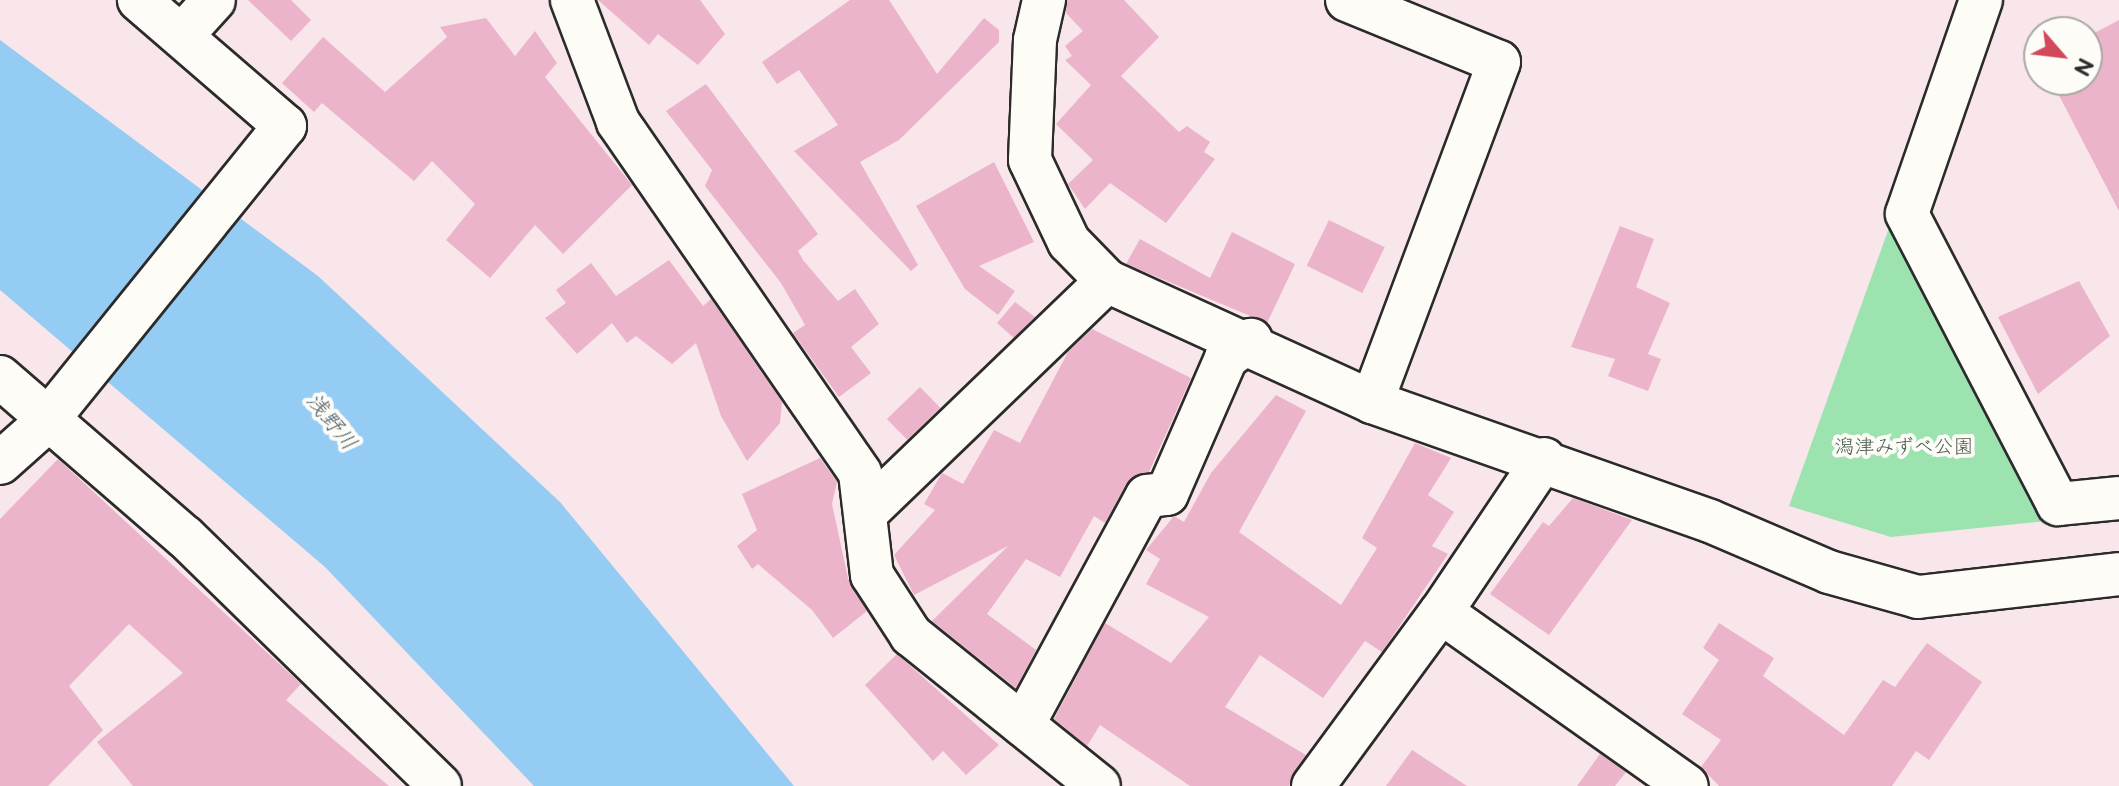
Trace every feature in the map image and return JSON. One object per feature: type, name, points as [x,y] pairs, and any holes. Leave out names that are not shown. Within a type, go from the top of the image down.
[{"type":"street","points":[[0,463],[52,413],[285,126],[185,32],[139,0]]},
{"type":"street","points":[[185,32],[214,0]]},
{"type":"street","points":[[572,0],[618,122],[860,473],[870,509],[872,575],[911,635],[1099,786]]},
{"type":"street","points":[[1044,0],[1035,40],[1030,160],[1069,242],[1107,281],[1187,323],[1251,340],[1372,402],[1544,459],[1829,572],[1918,597],[2119,574]]},
{"type":"street","points":[[1347,0],[1499,62],[1372,402]]},
{"type":"street","points":[[1981,0],[1907,214],[2058,504],[2119,498]]},
{"type":"street","points":[[870,509],[1107,281]]},
{"type":"street","points":[[1023,725],[1147,496],[1167,494],[1226,358],[1251,340]]},
{"type":"street","points":[[0,377],[52,413],[185,537],[440,786]]},
{"type":"street","points":[[1313,786],[1441,612],[1544,459]]},
{"type":"street","points":[[1441,612],[1687,786]]},
{"type":"green space","name":"潟津みずべ公園","points":[[1889,228],[2046,521],[1891,537],[1789,506]]},
{"type":"water","name":"浅野川","points":[[0,40],[318,276],[560,502],[794,786],[534,786],[325,567],[0,290]]},
{"type":"building","points":[[248,0],[291,0],[311,20],[291,41]]},
{"type":"building","points":[[598,0],[700,0],[725,34],[698,65],[658,34],[649,45]]},
{"type":"building","points":[[850,0],[889,0],[937,74],[984,18],[999,30],[999,42],[899,140],[860,162],[918,265],[911,271],[794,151],[838,125],[799,70],[777,84],[762,62]]},
{"type":"building","points":[[1067,0],[1124,0],[1159,37],[1121,76],[1179,132],[1187,126],[1210,142],[1204,152],[1215,159],[1166,223],[1110,183],[1085,209],[1068,184],[1093,160],[1056,124],[1091,85],[1065,60],[1072,56],[1065,46],[1083,31],[1066,13]]},
{"type":"building","points":[[486,18],[515,56],[535,31],[557,63],[545,77],[632,185],[563,254],[535,225],[490,278],[446,240],[475,204],[432,161],[414,181],[322,103],[314,112],[282,83],[323,37],[385,92],[447,37],[440,27]]},
{"type":"building","points":[[2119,20],[2119,211],[2059,96],[2103,96],[2103,28]]},
{"type":"building","points":[[706,84],[818,234],[798,251],[803,260],[838,301],[855,289],[879,324],[851,347],[871,373],[839,397],[793,333],[805,325],[781,283],[705,186],[712,170],[666,111]]},
{"type":"building","points":[[994,162],[1034,242],[979,266],[1015,291],[998,315],[965,289],[916,206]]},
{"type":"building","points":[[1329,220],[1385,247],[1362,293],[1307,266]]},
{"type":"building","points":[[1620,226],[1654,239],[1636,287],[1670,303],[1648,354],[1661,359],[1648,391],[1608,376],[1615,359],[1571,347]]},
{"type":"building","points":[[1232,232],[1295,264],[1267,323],[1126,264],[1140,239],[1210,278]]},
{"type":"building","points":[[669,260],[703,306],[711,299],[782,402],[780,423],[747,461],[721,416],[696,343],[672,364],[636,336],[627,343],[612,323],[577,354],[545,318],[566,303],[556,290],[591,263],[616,296]]},
{"type":"building","points":[[2079,281],[2110,336],[2038,394],[1998,317]]},
{"type":"building","points":[[1015,302],[1035,317],[1014,338],[997,323]]},
{"type":"building","points":[[1092,329],[1191,378],[1149,472],[1126,484],[1105,523],[1094,516],[1060,577],[1026,559],[987,614],[1036,650],[1016,688],[932,621],[1008,546],[914,595],[894,555],[935,510],[924,504],[942,473],[963,484],[994,430],[1020,443],[1068,352]]},
{"type":"building","points":[[920,387],[940,408],[907,440],[887,419]]},
{"type":"building","points":[[1276,395],[1306,411],[1239,532],[1341,605],[1377,548],[1362,538],[1415,443],[1451,458],[1428,495],[1454,512],[1432,546],[1448,554],[1382,652],[1365,641],[1323,698],[1260,655],[1225,707],[1306,755],[1289,786],[1190,786],[1100,725],[1087,746],[1054,719],[1105,623],[1171,663],[1209,617],[1146,584],[1160,559],[1146,550],[1174,516],[1184,522],[1211,473]]},
{"type":"building","points":[[820,458],[837,482],[832,504],[848,578],[867,611],[833,638],[812,610],[758,564],[752,569],[737,546],[757,530],[742,494]]},
{"type":"building","points":[[58,459],[301,684],[286,700],[389,786],[133,786],[97,742],[183,673],[129,624],[69,686],[103,730],[48,786],[0,786],[0,519]]},
{"type":"building","points":[[1573,498],[1632,520],[1549,635],[1490,594],[1543,522],[1549,526]]},
{"type":"building","points":[[1719,623],[1774,658],[1763,676],[1844,735],[1883,680],[1895,687],[1927,643],[1982,682],[1929,760],[1916,751],[1892,786],[1719,786],[1701,767],[1721,740],[1682,714],[1719,660],[1703,648]]},
{"type":"building","points":[[897,654],[999,745],[966,775],[943,751],[933,761],[865,685]]},
{"type":"building","points":[[1412,750],[1467,786],[1386,786]]},
{"type":"building","points":[[1600,754],[1626,772],[1615,786],[1577,786]]}]
